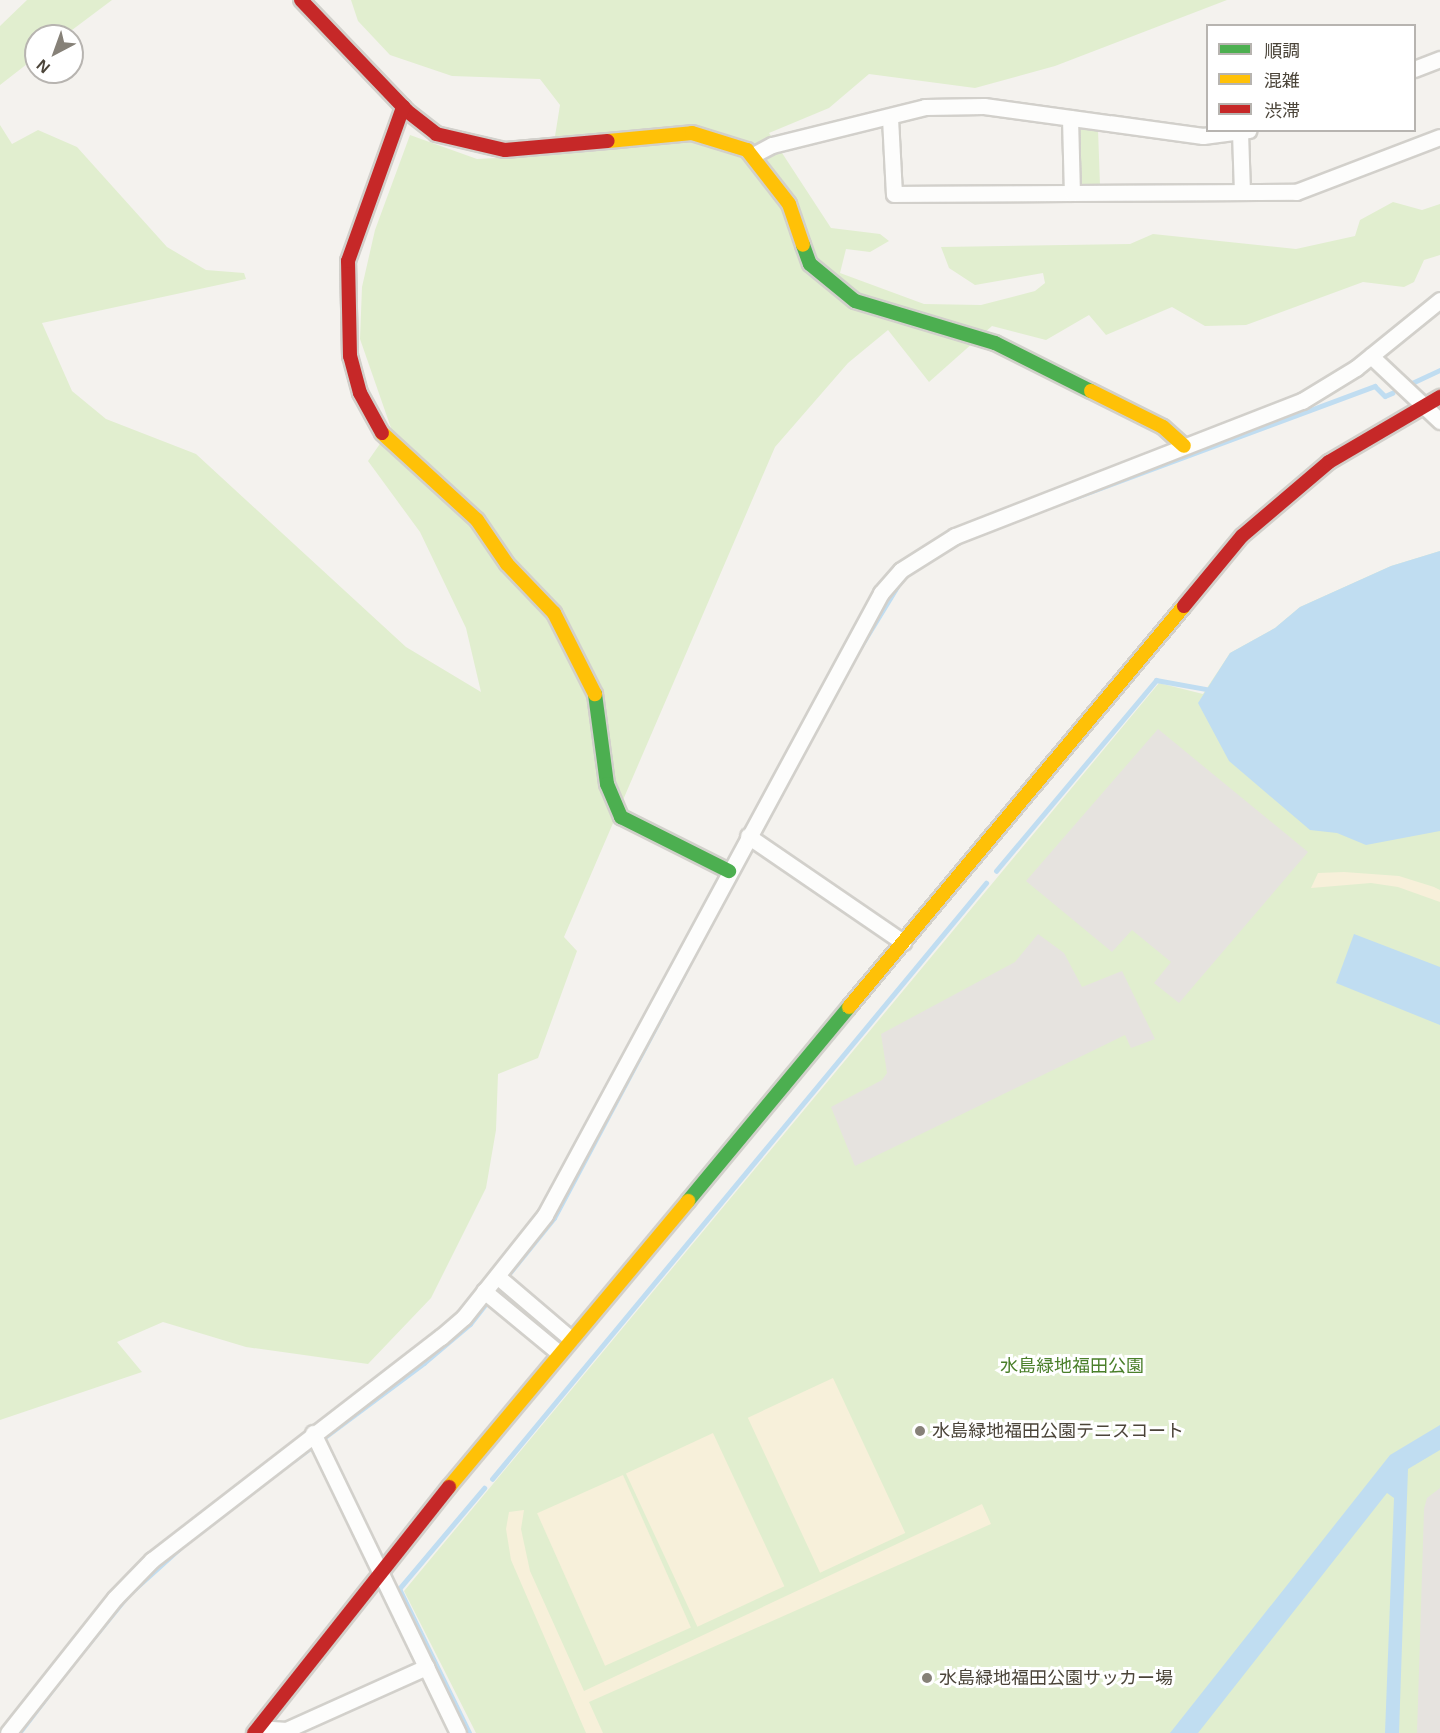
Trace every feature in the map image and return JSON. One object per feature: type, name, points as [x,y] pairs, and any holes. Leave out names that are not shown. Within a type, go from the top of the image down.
[{"type":"street","points":[[301,0],[403,107],[436,134],[482,149],[692,133],[727,140],[753,155],[789,204],[810,264],[838,291],[855,301],[995,343],[1163,428],[1184,446]]},
{"type":"street","points":[[1416,68],[1440,59]]},
{"type":"street","points":[[753,155],[772,145],[890,118],[926,107],[984,106],[1203,136],[1236,132]]},
{"type":"street","points":[[403,107],[348,261],[347,325],[360,393],[382,435],[477,520],[507,564],[554,613],[598,699],[607,784],[621,818],[631,826],[729,871]]},
{"type":"street","points":[[890,118],[894,194],[1296,192],[1440,137]]},
{"type":"street","points":[[1070,118],[1072,193]]},
{"type":"street","points":[[1242,192],[1244,132]]},
{"type":"street","points":[[8,1733],[115,1598],[152,1560],[316,1439],[441,1337],[497,1276],[555,1198],[729,871],[752,840],[881,593],[900,570],[954,536],[1302,401],[1371,356],[1440,300]]},
{"type":"street","points":[[1371,356],[1420,406],[1440,421]]},
{"type":"street","points":[[256,1730],[379,1571],[559,1353],[1242,536],[1329,462],[1440,396]]},
{"type":"street","points":[[752,840],[903,942]]},
{"type":"street","points":[[497,1276],[571,1339]]},
{"type":"street","points":[[484,1291],[559,1353]]},
{"type":"street","points":[[316,1439],[458,1733]]},
{"type":"street","points":[[256,1730],[286,1730],[424,1663]]},
{"type":"green space","points":[[27,0],[112,0],[80,24],[24,24],[24,66],[0,85],[0,26]]},
{"type":"green space","points":[[351,0],[1227,0],[1055,66],[975,88],[869,74],[829,108],[769,133],[831,228],[880,234],[889,241],[870,252],[846,249],[840,273],[924,304],[981,305],[1035,291],[1045,283],[1043,273],[975,285],[949,268],[941,247],[1130,244],[1153,234],[1296,249],[1355,236],[1360,220],[1393,202],[1422,210],[1440,204],[1440,255],[1424,260],[1414,282],[1404,287],[1363,282],[1246,325],[1205,326],[1172,307],[1106,335],[1089,315],[1046,340],[992,326],[929,382],[888,330],[848,363],[775,447],[564,937],[577,951],[538,1058],[498,1074],[496,1130],[486,1188],[431,1298],[368,1364],[246,1347],[163,1322],[117,1342],[142,1372],[0,1420],[0,125],[12,144],[38,130],[77,147],[167,247],[206,270],[244,273],[246,279],[42,323],[72,391],[106,419],[196,454],[406,647],[481,692],[466,628],[420,532],[368,461],[391,428],[360,339],[362,287],[375,230],[410,135],[477,159],[552,155],[560,105],[540,79],[452,76],[390,55],[358,21]]},
{"type":"green space","points":[[1081,126],[1098,129],[1100,186],[1084,186],[1077,180],[1075,132]]},
{"type":"green space","name":"水島緑地福田公園","points":[[1440,551],[1440,1733],[476,1733],[404,1591],[1159,683],[1203,694],[1230,653],[1275,628],[1300,607],[1391,566]]},
{"type":"sand","points":[[1344,872],[1399,876],[1440,890],[1440,902],[1398,887],[1371,883],[1311,888],[1318,873]]},
{"type":"sand","points":[[833,1378],[905,1533],[820,1573],[748,1418]]},
{"type":"sand","points":[[713,1433],[784,1586],[697,1627],[626,1474]]},
{"type":"sand","points":[[623,1475],[691,1628],[605,1666],[537,1513]]},
{"type":"sand","points":[[982,1504],[991,1524],[589,1702],[603,1733],[586,1733],[511,1560],[506,1529],[509,1512],[524,1510],[521,1529],[530,1571],[584,1691]]},
{"type":"shaded area","points":[[1158,729],[1308,852],[1179,1003],[1154,983],[1171,962],[1132,930],[1112,952],[1026,881]]},
{"type":"shaded area","points":[[1038,934],[1064,953],[1082,987],[1122,971],[1155,1039],[1131,1048],[1125,1035],[855,1166],[831,1107],[882,1080],[887,1073],[881,1034],[1015,962]]},
{"type":"shaded area","points":[[1440,1488],[1440,1733],[1417,1733],[1424,1509],[1427,1498]]},
{"type":"water","points":[[1440,551],[1440,831],[1366,845],[1337,833],[1310,830],[1229,761],[1198,703],[1230,653],[1275,628],[1300,607],[1391,566]]},
{"type":"water","points":[[1354,934],[1440,967],[1440,1025],[1336,983]]},
{"type":"water","points":[[1440,1425],[1440,1450],[1408,1469],[1399,1733],[1385,1733],[1394,1498],[1387,1493],[1198,1733],[1170,1733],[1390,1455]]},
{"type":"waterway","points":[[1412,383],[1440,370]]},
{"type":"waterway","points":[[1071,499],[1375,386],[1385,396],[1392,393]]},
{"type":"waterway","points":[[856,654],[900,582]]},
{"type":"waterway","points":[[996,871],[1156,680],[1206,689]]},
{"type":"waterway","points":[[492,1479],[986,883]]},
{"type":"waterway","points":[[508,1275],[554,1218],[687,968]]},
{"type":"waterway","points":[[497,1288],[547,1331]]},
{"type":"waterway","points":[[294,1460],[424,1363],[470,1324],[487,1302]]},
{"type":"waterway","points":[[469,1733],[399,1589],[484,1488]]},
{"type":"waterway","points":[[85,1648],[128,1595],[180,1548]]},
{"type":"waterway","points":[[19,1733],[61,1678]]},
{"type":"traffic: fast","points":[[803,245],[810,264],[855,301],[995,343],[1091,391]]},
{"type":"traffic: fast","points":[[595,694],[607,784],[621,817],[729,871]]},
{"type":"traffic: fast","points":[[688,1201],[849,1007]]},
{"type":"traffic: slow","points":[[608,141],[692,133],[747,150],[789,204],[803,245]]},
{"type":"traffic: slow","points":[[1091,391],[1163,427],[1184,446]]},
{"type":"traffic: slow","points":[[382,433],[477,520],[507,564],[554,613],[595,694]]},
{"type":"traffic: slow","points":[[849,1007],[1184,606]]},
{"type":"traffic: slow","points":[[449,1487],[688,1201]]},
{"type":"traffic: jam","points":[[301,0],[407,111],[436,134],[505,150],[608,141]]},
{"type":"traffic: jam","points":[[382,433],[360,393],[350,356],[348,261],[403,107]]},
{"type":"traffic: jam","points":[[1184,606],[1242,536],[1329,462],[1440,397]]},
{"type":"traffic: jam","points":[[254,1733],[449,1487]]},
{"type":"place","name":"水島緑地福田公園テニスコート","points":[[920,1431]]},
{"type":"place","name":"水島緑地福田公園サッカー場","points":[[927,1678]]}]
